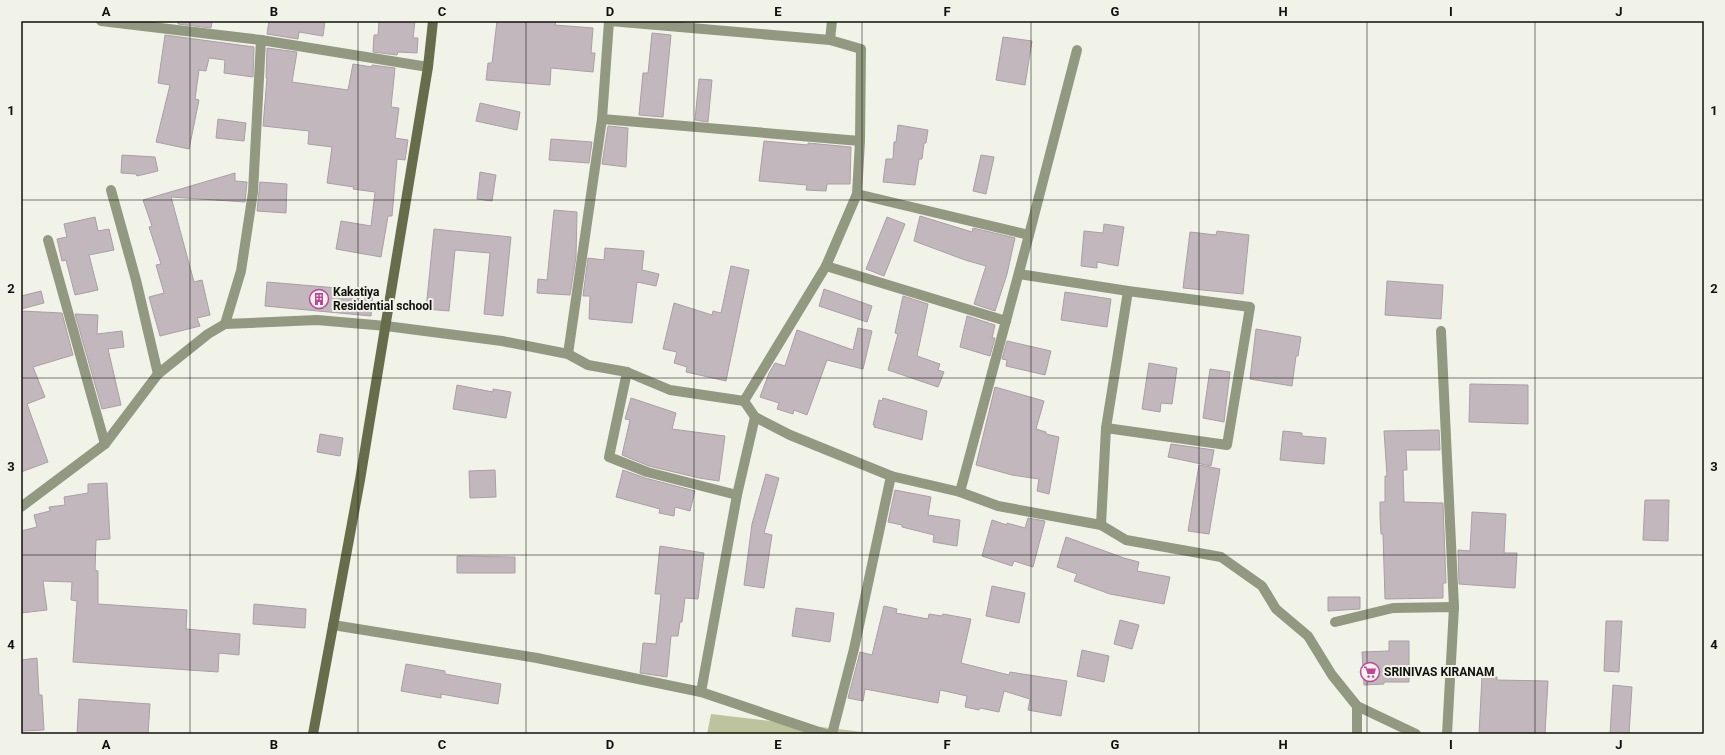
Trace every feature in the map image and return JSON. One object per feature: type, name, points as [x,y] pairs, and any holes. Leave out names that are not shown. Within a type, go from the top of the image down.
[{"type":"main road","points":[[313,734],[360,480],[386,326],[428,67],[433,21]]},
{"type":"street","points":[[102,21],[261,40],[428,67]]},
{"type":"street","points":[[568,354],[602,119],[610,21],[830,40],[861,50],[860,141],[857,194],[826,266],[744,401]]},
{"type":"street","points":[[830,40],[832,21]]},
{"type":"street","points":[[225,324],[242,271],[253,192],[261,40]]},
{"type":"street","points":[[960,492],[1019,274],[1077,50]]},
{"type":"street","points":[[602,119],[860,141]]},
{"type":"street","points":[[111,190],[136,280],[158,374]]},
{"type":"street","points":[[857,194],[1029,235]]},
{"type":"street","points":[[48,240],[105,444]]},
{"type":"street","points":[[826,266],[1006,321]]},
{"type":"street","points":[[1019,274],[1128,291],[1250,307],[1227,446],[1106,428]]},
{"type":"street","points":[[1101,525],[1106,428],[1128,291]]},
{"type":"street","points":[[22,504],[105,444],[158,374],[208,334],[225,324],[317,320],[386,326],[502,341],[568,354],[588,365],[627,372],[670,390],[744,401],[755,417],[790,435],[891,476],[960,492],[998,506],[1101,525],[1126,540],[1221,557],[1262,586],[1276,609],[1308,636],[1332,675],[1357,706],[1416,734]]},
{"type":"street","points":[[1441,331],[1454,607],[1448,734]]},
{"type":"street","points":[[627,372],[609,457],[647,472],[737,495]]},
{"type":"street","points":[[701,692],[737,495],[755,417]]},
{"type":"street","points":[[832,734],[854,649],[891,476]]},
{"type":"street","points":[[1335,622],[1393,608],[1454,607]]},
{"type":"street","points":[[332,625],[536,658],[701,692],[825,734]]},
{"type":"street","points":[[1357,706],[1357,734]]},
{"type":"green space","points":[[711,714],[880,734],[707,734]]},
{"type":"building","points":[[178,21],[212,21],[211,28],[178,24]]},
{"type":"building","points":[[269,21],[325,21],[323,36],[299,32],[298,39],[267,34]]},
{"type":"building","points":[[379,21],[415,21],[413,38],[418,38],[417,53],[398,52],[397,55],[373,52],[374,35],[378,35]]},
{"type":"building","points":[[497,21],[556,21],[555,25],[593,28],[591,53],[595,53],[593,72],[551,68],[550,85],[486,80],[488,63],[492,63]]},
{"type":"building","points":[[652,33],[671,35],[663,117],[639,115],[643,73],[648,73]]},
{"type":"building","points":[[165,35],[254,47],[253,77],[224,73],[225,60],[209,58],[206,71],[199,70],[195,99],[199,100],[189,149],[156,142],[170,85],[158,83]]},
{"type":"building","points":[[1003,37],[1032,41],[1025,85],[996,80]]},
{"type":"building","points":[[267,48],[297,52],[292,82],[348,90],[353,64],[395,68],[391,107],[399,108],[395,138],[408,140],[405,160],[397,159],[392,216],[388,216],[381,257],[336,249],[341,221],[371,226],[375,192],[327,183],[332,147],[308,144],[309,131],[263,126],[267,78]]},
{"type":"building","points":[[699,79],[712,80],[708,122],[695,120]]},
{"type":"building","points":[[480,103],[520,112],[517,130],[476,121]]},
{"type":"building","points":[[218,119],[246,123],[244,141],[216,138]]},
{"type":"building","points":[[898,125],[928,130],[926,143],[924,143],[922,159],[919,159],[915,185],[883,182],[886,159],[893,159],[894,142],[896,142]]},
{"type":"building","points":[[608,126],[628,128],[626,167],[602,164]]},
{"type":"building","points":[[551,139],[592,142],[589,163],[549,160]]},
{"type":"building","points":[[764,141],[851,147],[850,184],[827,184],[826,191],[806,190],[807,185],[759,181]]},
{"type":"building","points":[[122,155],[155,157],[158,171],[137,176],[136,174],[121,173]]},
{"type":"building","points":[[981,155],[994,157],[986,194],[973,191]]},
{"type":"building","points":[[480,172],[496,175],[492,201],[477,199]]},
{"type":"building","points":[[235,173],[235,181],[247,182],[245,202],[171,197],[194,282],[202,280],[210,315],[197,318],[200,326],[160,336],[149,297],[164,293],[156,265],[161,264],[149,227],[152,226],[143,200]]},
{"type":"building","points":[[260,182],[287,184],[286,213],[257,211]]},
{"type":"building","points":[[554,210],[577,212],[576,257],[570,295],[537,293],[538,279],[547,280]]},
{"type":"building","points":[[920,216],[972,232],[973,228],[1015,238],[1007,274],[995,311],[974,304],[986,266],[965,260],[914,241]]},
{"type":"building","points":[[95,217],[98,231],[109,229],[114,250],[89,255],[98,290],[75,295],[66,260],[62,261],[57,239],[67,237],[64,224]]},
{"type":"building","points":[[887,217],[905,224],[884,276],[866,269]]},
{"type":"building","points":[[1104,224],[1124,227],[1118,266],[1097,262],[1097,268],[1081,266],[1084,231],[1103,233]]},
{"type":"building","points":[[434,229],[511,237],[503,316],[484,314],[490,253],[455,250],[449,311],[426,309]]},
{"type":"building","points":[[1217,231],[1249,235],[1243,294],[1183,288],[1190,232],[1216,235]]},
{"type":"building","points":[[605,248],[644,251],[642,270],[659,274],[656,286],[637,282],[632,323],[589,319],[590,296],[583,296],[588,258],[604,260]]},
{"type":"building","points":[[731,266],[749,270],[726,381],[686,372],[687,367],[674,363],[677,352],[663,349],[674,303],[712,315],[713,311],[721,313]]},
{"type":"building","points":[[1387,281],[1443,285],[1441,319],[1385,315]]},
{"type":"building","name":"Kakatiya Residential school","points":[[267,282],[373,291],[371,316],[265,306]]},
{"type":"building","points":[[824,289],[872,306],[867,322],[819,306]]},
{"type":"building","points":[[41,291],[44,303],[21,309],[21,296]]},
{"type":"building","points":[[1065,292],[1111,299],[1107,327],[1061,320]]},
{"type":"building","points":[[903,296],[928,304],[917,356],[940,364],[938,370],[944,372],[938,387],[888,370],[898,334],[895,333]]},
{"type":"building","points":[[21,311],[62,313],[73,355],[33,367],[45,397],[27,404],[48,462],[21,472]]},
{"type":"building","points":[[75,314],[98,315],[97,334],[122,331],[124,347],[108,349],[121,405],[102,409]]},
{"type":"building","points":[[967,316],[995,325],[992,338],[995,338],[990,356],[960,347]]},
{"type":"building","points":[[858,328],[872,331],[863,369],[827,360],[807,415],[794,410],[793,414],[777,409],[779,403],[760,397],[769,373],[775,363],[785,366],[797,330],[853,350]]},
{"type":"building","points":[[1256,329],[1301,337],[1298,356],[1296,356],[1292,386],[1250,379]]},
{"type":"building","points":[[1007,341],[1051,351],[1045,375],[1006,366],[1007,360],[1002,359]]},
{"type":"building","points":[[1149,363],[1177,368],[1172,404],[1161,403],[1160,412],[1142,409]]},
{"type":"building","points":[[1210,369],[1230,372],[1224,422],[1203,418]]},
{"type":"building","points":[[1470,384],[1528,385],[1528,424],[1469,422]]},
{"type":"building","points":[[457,385],[493,392],[493,389],[511,392],[506,418],[453,409]]},
{"type":"building","points":[[995,387],[1044,401],[1036,429],[1046,432],[1046,434],[1059,437],[1049,494],[1037,491],[1039,479],[1012,475],[976,465]]},
{"type":"building","points":[[631,398],[676,413],[672,429],[725,436],[719,481],[699,478],[649,466],[622,455],[630,420],[625,419]]},
{"type":"building","points":[[883,398],[927,411],[922,440],[874,427],[875,425],[873,425],[879,400],[882,401]]},
{"type":"building","points":[[1439,430],[1440,450],[1406,450],[1407,470],[1403,470],[1404,502],[1443,503],[1446,583],[1443,583],[1443,598],[1385,599],[1383,534],[1381,534],[1380,516],[1380,502],[1385,502],[1385,476],[1387,476],[1384,431]]},
{"type":"building","points":[[1283,431],[1302,433],[1302,436],[1326,438],[1324,464],[1280,460]]},
{"type":"building","points":[[320,434],[343,438],[340,456],[317,452]]},
{"type":"building","points":[[1171,444],[1214,450],[1211,466],[1168,457]]},
{"type":"building","points":[[1199,465],[1220,469],[1209,534],[1188,531]]},
{"type":"building","points":[[495,470],[496,497],[470,498],[469,471]]},
{"type":"building","points":[[623,470],[645,478],[695,491],[690,511],[675,507],[674,516],[659,513],[660,509],[616,497]]},
{"type":"building","points":[[766,474],[779,478],[764,533],[772,535],[764,588],[744,585],[752,524]]},
{"type":"building","points":[[107,483],[110,539],[96,540],[95,570],[98,571],[98,604],[187,610],[186,629],[240,634],[239,655],[219,653],[218,672],[73,662],[77,601],[71,600],[72,582],[43,581],[47,610],[21,613],[21,531],[37,527],[34,515],[50,511],[49,507],[65,505],[64,497],[88,493],[88,484]]},
{"type":"building","points":[[895,490],[931,497],[928,515],[960,520],[957,546],[933,542],[934,535],[888,522]]},
{"type":"building","points":[[1645,500],[1669,500],[1668,541],[1643,540]]},
{"type":"building","points":[[1472,512],[1506,514],[1504,553],[1517,553],[1515,588],[1459,584],[1458,550],[1470,551]]},
{"type":"building","points":[[1028,518],[1045,521],[1033,567],[1014,561],[1012,566],[982,556],[992,520],[1007,525],[1007,523],[1025,528]]},
{"type":"building","points":[[1066,537],[1139,562],[1137,571],[1170,577],[1164,604],[1110,594],[1074,581],[1077,574],[1057,567]]},
{"type":"building","points":[[660,546],[704,553],[698,599],[685,598],[682,622],[680,622],[678,636],[671,636],[667,677],[640,673],[643,643],[656,644],[661,594],[655,594]]},
{"type":"building","points":[[457,556],[515,557],[515,573],[457,573]]},
{"type":"building","points":[[992,586],[1025,593],[1019,623],[986,616]]},
{"type":"building","points":[[1328,597],[1360,597],[1360,609],[1328,611]]},
{"type":"building","points":[[254,604],[306,609],[305,628],[253,624]]},
{"type":"building","points":[[884,606],[897,609],[896,613],[928,619],[929,614],[942,616],[943,614],[971,619],[961,663],[1009,675],[1010,672],[1067,681],[1061,716],[1028,710],[1030,699],[1004,691],[999,712],[965,707],[967,696],[940,690],[938,703],[865,689],[863,701],[848,698],[860,652],[872,655]]},
{"type":"building","points":[[796,608],[834,613],[830,642],[792,636]]},
{"type":"building","points":[[1120,620],[1139,625],[1132,649],[1114,644]]},
{"type":"building","points":[[1606,621],[1622,621],[1619,672],[1604,671]]},
{"type":"building","points":[[1389,641],[1409,641],[1409,682],[1384,682],[1384,684],[1364,685],[1362,652],[1389,651]]},
{"type":"building","points":[[1082,650],[1109,656],[1104,682],[1077,676]]},
{"type":"building","points":[[37,658],[39,695],[42,695],[44,730],[21,731],[21,660]]},
{"type":"building","points":[[406,664],[445,671],[445,674],[501,684],[498,704],[441,694],[441,698],[401,691]]},
{"type":"building","points":[[1482,676],[1497,677],[1497,680],[1548,681],[1545,734],[1479,734]]},
{"type":"building","points":[[1613,685],[1632,687],[1629,734],[1610,734]]},
{"type":"building","points":[[79,699],[150,704],[148,734],[77,734]]},
{"type":"place","name":"Kakatiya Residential school","points":[[319,299]]},
{"type":"place","name":"SRINIVAS KIRANAM","points":[[1370,672]]}]
